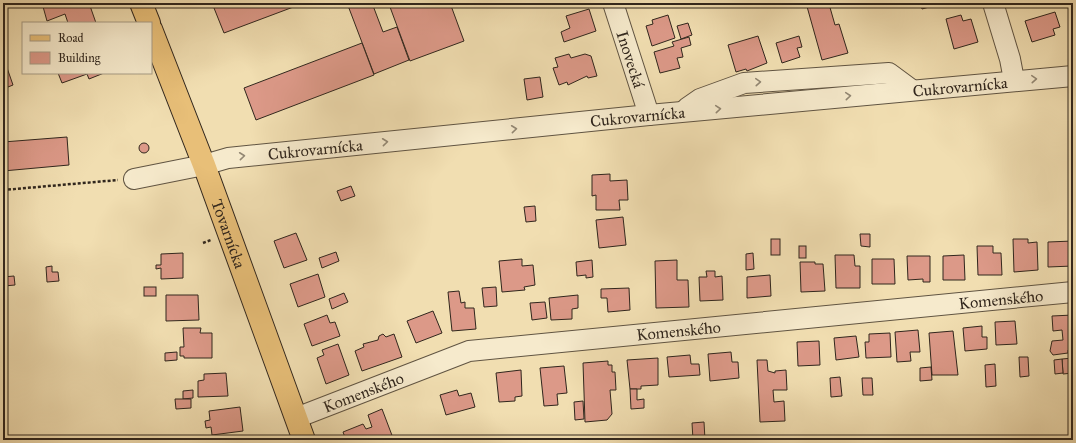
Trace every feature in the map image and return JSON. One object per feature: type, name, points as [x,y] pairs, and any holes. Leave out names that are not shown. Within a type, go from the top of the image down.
[{"type":"main road","points":[[141,3],[149,22]]},
{"type":"main road","name":"Tovarnícka","points":[[152,32],[204,165],[304,440]]},
{"type":"street","name":"Inovecká","points":[[613,3],[649,115]]},
{"type":"street","points":[[993,3],[1010,59],[1014,80]]},
{"type":"street","name":"Cukrovarnícka","points":[[134,179],[204,165],[228,158],[679,112],[1014,80],[1073,76]]},
{"type":"street","name":"Komenského","points":[[296,418],[469,351],[1073,292]]},
{"type":"path","points":[[3,190],[134,179]]},
{"type":"path","points":[[203,243],[211,240]]},
{"type":"building","points":[[42,3],[89,3],[96,22],[68,22],[65,14],[47,21]]},
{"type":"building","points":[[212,3],[304,3],[224,33]]},
{"type":"building","points":[[347,3],[372,3],[383,32],[397,27],[409,60],[374,74]]},
{"type":"building","points":[[400,3],[450,3],[464,41],[410,61],[390,7]]},
{"type":"building","points":[[806,3],[829,4],[835,25],[839,24],[848,53],[822,60]]},
{"type":"building","points":[[920,3],[935,3],[936,5],[922,9]]},
{"type":"building","points":[[589,9],[596,31],[564,42],[561,32],[570,28],[566,16]]},
{"type":"building","points":[[1055,12],[1060,27],[1053,29],[1055,35],[1032,42],[1025,21]]},
{"type":"building","points":[[668,15],[675,38],[652,46],[646,26],[653,24],[652,20]]},
{"type":"building","points":[[961,15],[963,21],[971,19],[978,42],[954,49],[946,19]]},
{"type":"building","points":[[688,23],[692,35],[681,39],[677,26]]},
{"type":"building","points":[[758,36],[767,63],[747,71],[746,69],[736,72],[728,45]]},
{"type":"building","points":[[799,36],[802,47],[797,48],[800,57],[782,63],[776,43]]},
{"type":"building","points":[[689,37],[691,45],[681,48],[683,57],[677,58],[680,68],[660,73],[654,52],[674,46],[672,42]]},
{"type":"building","points":[[362,43],[374,75],[256,120],[244,88]]},
{"type":"building","points":[[569,54],[571,58],[585,54],[591,56],[597,76],[588,78],[587,76],[568,85],[567,82],[559,85],[553,68],[558,67],[555,58]]},
{"type":"building","points":[[5,62],[13,85],[3,89],[3,63]]},
{"type":"building","points":[[58,74],[87,74],[62,83]]},
{"type":"building","points":[[87,74],[102,74],[89,79]]},
{"type":"building","points":[[540,77],[543,97],[527,100],[524,79]]},
{"type":"building","points":[[67,137],[69,165],[3,171],[3,142]]},
{"type":"building","points":[[142,143],[146,143],[148,144],[148,152],[142,153],[139,150],[139,146]]},
{"type":"building","points":[[610,174],[610,181],[627,180],[628,200],[619,200],[620,210],[596,210],[596,195],[592,196],[592,175]]},
{"type":"building","points":[[351,186],[355,196],[341,201],[337,191]]},
{"type":"building","points":[[535,206],[536,221],[526,222],[524,207]]},
{"type":"building","points":[[623,217],[626,245],[599,248],[596,220]]},
{"type":"building","points":[[296,233],[307,260],[284,268],[274,241]]},
{"type":"building","points":[[860,234],[870,234],[870,247],[861,246]]},
{"type":"building","points":[[771,239],[780,239],[780,255],[771,255]]},
{"type":"building","points":[[1013,239],[1028,239],[1028,243],[1037,242],[1038,270],[1014,272]]},
{"type":"building","points":[[1073,241],[1073,266],[1048,267],[1048,242]]},
{"type":"building","points":[[799,246],[806,246],[806,258],[799,258]]},
{"type":"building","points":[[977,246],[993,246],[993,253],[1001,253],[1002,275],[978,275]]},
{"type":"building","points":[[336,252],[339,261],[322,268],[319,258]]},
{"type":"building","points":[[183,253],[183,278],[161,279],[161,268],[156,269],[156,265],[161,265],[161,254]]},
{"type":"building","points":[[753,253],[754,269],[746,270],[746,254]]},
{"type":"building","points":[[835,255],[854,255],[855,266],[860,266],[860,288],[836,288]]},
{"type":"building","points":[[964,255],[965,280],[943,280],[943,256]]},
{"type":"building","points":[[907,256],[930,256],[930,282],[923,282],[923,279],[908,280]]},
{"type":"building","points":[[522,259],[522,266],[533,265],[535,285],[524,287],[525,290],[502,292],[499,261]]},
{"type":"building","points":[[872,259],[894,259],[895,284],[872,284]]},
{"type":"building","points":[[592,260],[593,277],[586,278],[586,275],[577,276],[576,262]]},
{"type":"building","points":[[677,260],[677,280],[688,280],[689,307],[656,308],[655,261]]},
{"type":"building","points":[[800,262],[815,262],[815,264],[823,264],[825,291],[801,292]]},
{"type":"building","points":[[52,266],[52,272],[58,272],[59,281],[47,282],[46,267]]},
{"type":"building","points":[[706,271],[715,271],[715,277],[722,276],[723,300],[700,301],[699,277],[707,277]]},
{"type":"building","points":[[318,274],[325,297],[298,307],[290,284]]},
{"type":"building","points":[[770,275],[771,296],[747,298],[747,277]]},
{"type":"building","points":[[14,276],[15,285],[4,286],[3,277]]},
{"type":"building","points":[[144,287],[156,287],[156,296],[144,296]]},
{"type":"building","points":[[496,287],[497,306],[484,307],[482,288]]},
{"type":"building","points":[[629,288],[630,310],[608,312],[607,298],[601,298],[601,289]]},
{"type":"building","points":[[459,291],[461,303],[465,302],[465,308],[474,308],[476,329],[452,331],[448,292]]},
{"type":"building","points":[[344,293],[348,302],[332,309],[329,299]]},
{"type":"building","points":[[166,295],[198,295],[199,320],[166,321]]},
{"type":"building","points":[[578,295],[578,308],[572,309],[572,319],[551,320],[549,298]]},
{"type":"building","points":[[545,302],[547,318],[532,320],[530,303]]},
{"type":"building","points":[[433,311],[442,333],[416,343],[407,321]]},
{"type":"building","points":[[327,315],[330,323],[335,322],[340,336],[312,346],[304,324]]},
{"type":"building","points":[[1073,315],[1073,350],[1068,350],[1068,353],[1053,355],[1050,351],[1052,341],[1063,340],[1062,330],[1053,331],[1052,316]]},
{"type":"building","points":[[1015,321],[1017,344],[996,345],[995,322]]},
{"type":"building","points":[[982,326],[982,337],[987,337],[987,349],[965,351],[963,328]]},
{"type":"building","points":[[183,328],[201,328],[200,333],[212,333],[212,358],[184,358],[184,356],[180,356],[180,347],[184,347]]},
{"type":"building","points":[[918,330],[920,352],[910,352],[911,361],[897,362],[895,332]]},
{"type":"building","points":[[953,331],[958,375],[932,375],[929,333]]},
{"type":"building","points":[[890,333],[891,357],[866,358],[865,342],[869,342],[869,334]]},
{"type":"building","points":[[383,334],[386,337],[394,334],[402,357],[362,371],[355,351],[364,347],[363,344],[378,340],[379,336]]},
{"type":"building","points":[[856,336],[859,357],[836,360],[834,338]]},
{"type":"building","points":[[819,341],[820,365],[798,366],[797,342]]},
{"type":"building","points":[[338,344],[349,375],[326,384],[317,358],[324,355],[322,350]]},
{"type":"building","points":[[177,352],[177,360],[165,361],[165,353]]},
{"type":"building","points":[[731,352],[732,362],[738,362],[739,378],[710,381],[708,354]]},
{"type":"building","points":[[690,355],[691,364],[699,364],[700,375],[669,377],[667,357]]},
{"type":"building","points":[[1019,357],[1028,357],[1029,376],[1020,377]]},
{"type":"building","points":[[658,358],[658,385],[641,386],[641,389],[630,389],[627,360]]},
{"type":"building","points":[[1073,358],[1073,373],[1063,374],[1062,359]]},
{"type":"building","points":[[1062,359],[1063,373],[1055,374],[1054,360]]},
{"type":"building","points":[[757,360],[767,360],[768,371],[775,373],[775,371],[786,370],[787,390],[773,390],[774,402],[784,401],[785,421],[760,422]]},
{"type":"building","points":[[608,361],[608,365],[612,365],[612,372],[615,372],[616,390],[610,390],[612,414],[607,420],[585,422],[583,363]]},
{"type":"building","points":[[995,364],[996,386],[986,387],[985,365]]},
{"type":"building","points":[[564,366],[567,393],[557,394],[558,405],[544,406],[540,368]]},
{"type":"building","points":[[931,367],[932,380],[920,381],[920,368]]},
{"type":"building","points":[[521,370],[522,396],[515,397],[515,401],[499,402],[496,373]]},
{"type":"building","points":[[226,373],[228,396],[198,397],[198,381],[204,380],[204,374]]},
{"type":"building","points":[[840,377],[842,396],[831,397],[830,378]]},
{"type":"building","points":[[862,378],[872,378],[873,395],[863,395]]},
{"type":"building","points":[[630,389],[637,389],[637,400],[644,399],[644,408],[631,409]]},
{"type":"building","points":[[193,390],[193,398],[183,399],[183,391]]},
{"type":"building","points":[[457,390],[459,396],[471,393],[475,407],[446,415],[440,395]]},
{"type":"building","points":[[175,399],[191,399],[191,408],[176,409]]},
{"type":"building","points":[[583,401],[584,419],[575,420],[574,402]]},
{"type":"building","points":[[240,407],[243,431],[212,435],[211,427],[206,428],[205,421],[210,420],[209,411]]},
{"type":"building","points":[[382,409],[393,438],[389,440],[346,440],[343,432],[363,424],[366,429],[372,427],[368,415]]},
{"type":"building","points":[[704,422],[705,440],[693,440],[692,423]]}]
